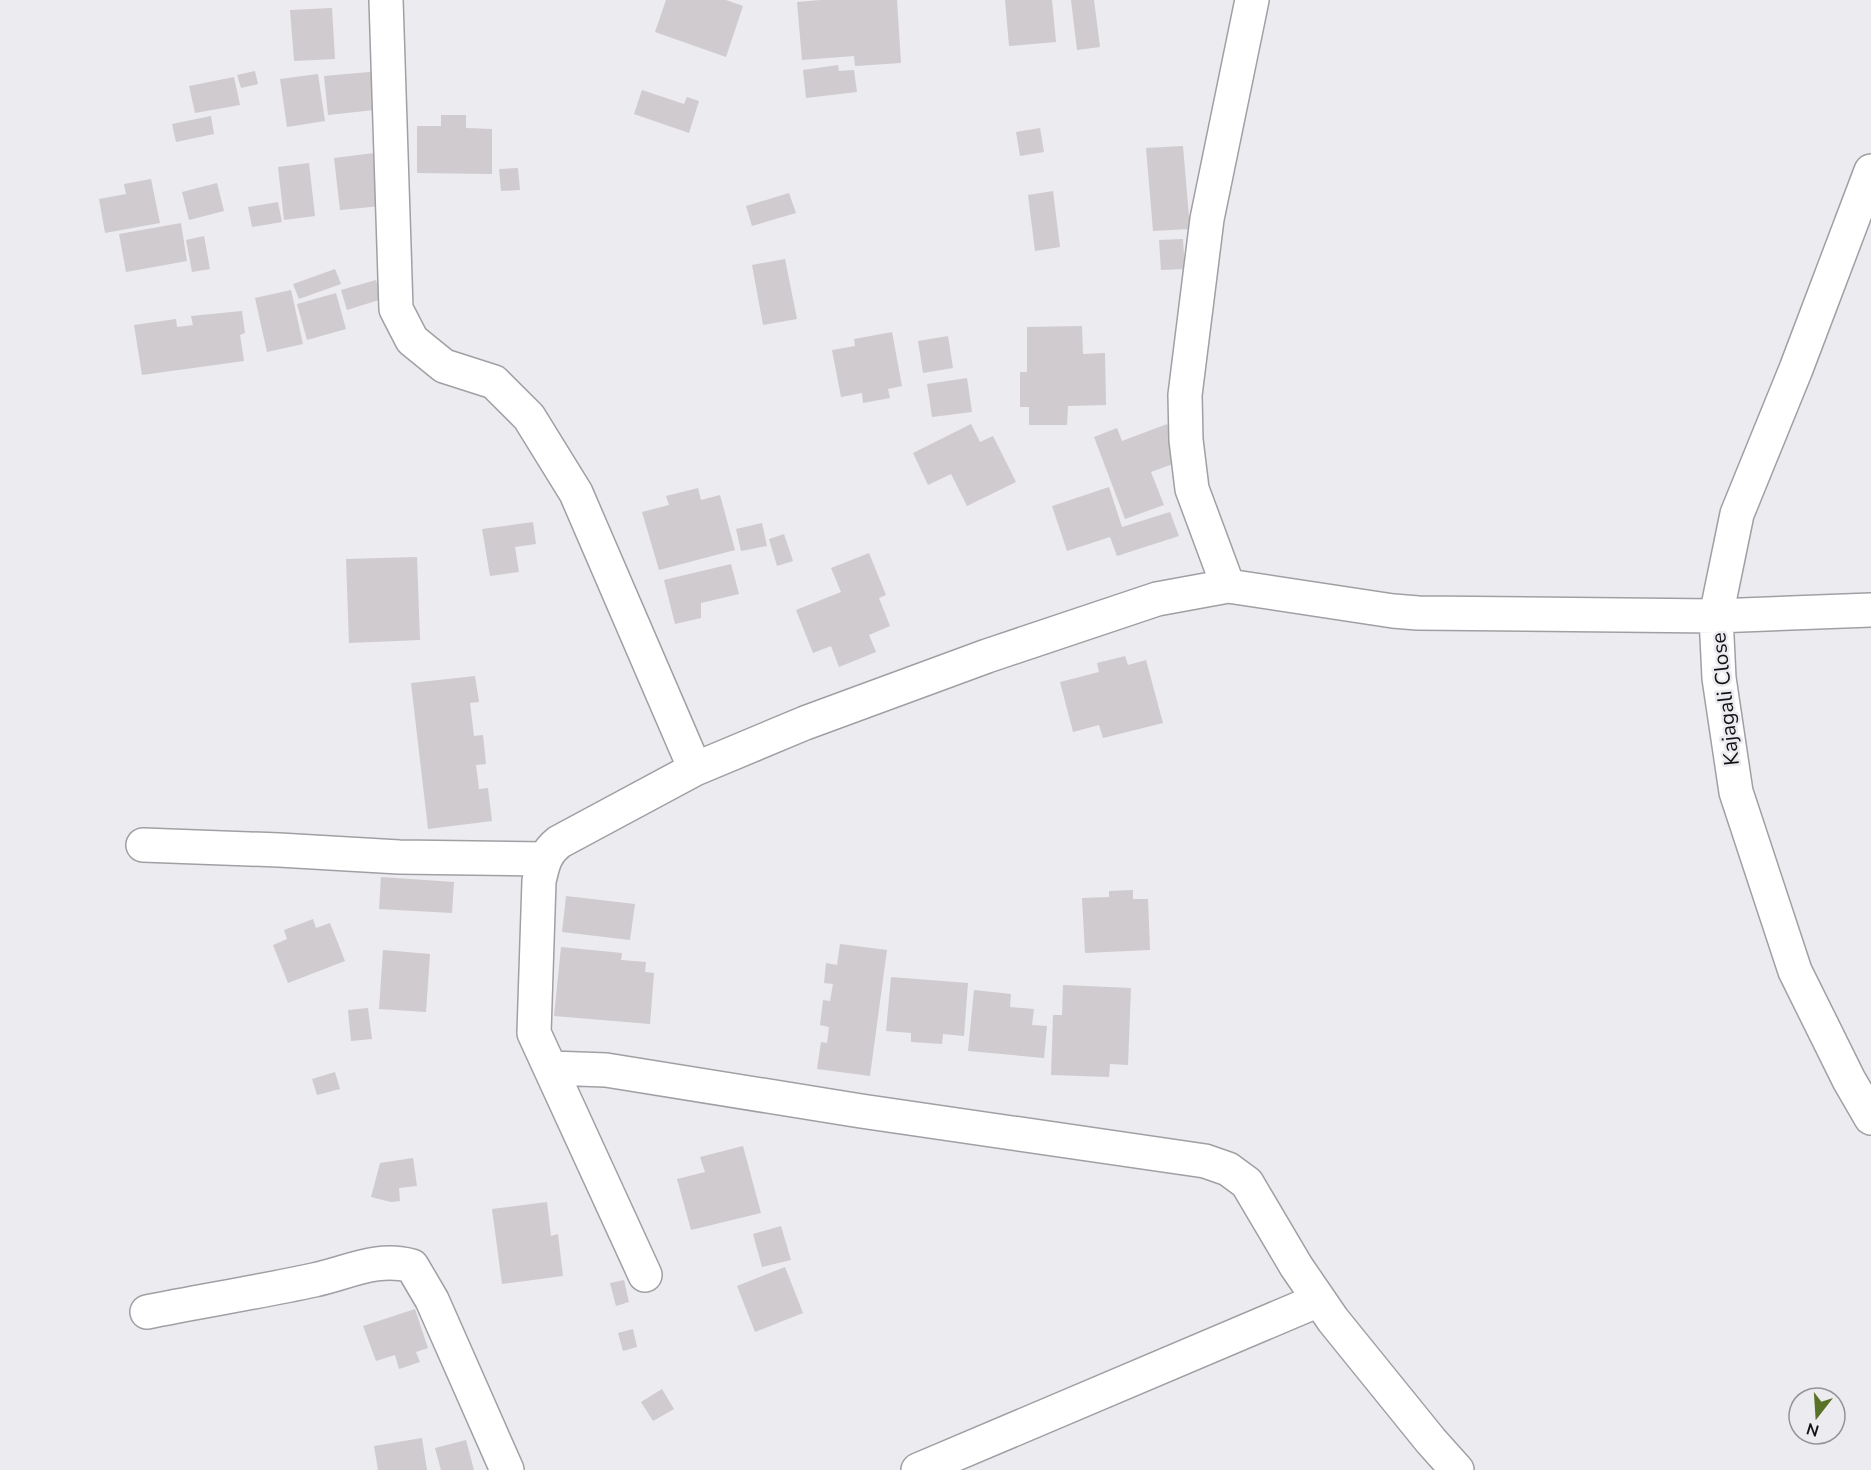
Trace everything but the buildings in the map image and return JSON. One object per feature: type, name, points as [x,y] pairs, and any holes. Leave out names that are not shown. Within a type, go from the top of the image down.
[{"type":"street","points":[[386,0],[396,309],[412,340],[444,366],[494,382],[529,417],[576,493],[695,769]]},
{"type":"street","points":[[1228,586],[1192,489],[1186,440],[1185,395],[1207,219],[1252,0]]},
{"type":"street","name":"Kajagali Close","points":[[1871,171],[1796,369],[1737,514],[1716,616],[1719,678],[1736,792],[1795,971],[1849,1080],[1871,1118]]},
{"type":"street","points":[[645,1275],[534,1033],[539,881],[549,849],[559,842],[695,769],[805,723],[987,656],[1157,599],[1228,586],[1418,613],[1716,616],[1871,610]]},
{"type":"street","points":[[143,844],[399,857],[544,860]]},
{"type":"street","points":[[551,1068],[606,1070],[861,1111],[1205,1161],[1228,1169],[1247,1184],[1296,1266],[1333,1320],[1457,1470]]},
{"type":"street","points":[[147,1312],[316,1280],[379,1262],[399,1262],[412,1266],[432,1300],[507,1470]]},
{"type":"street","points":[[918,1470],[1319,1300]]}]
